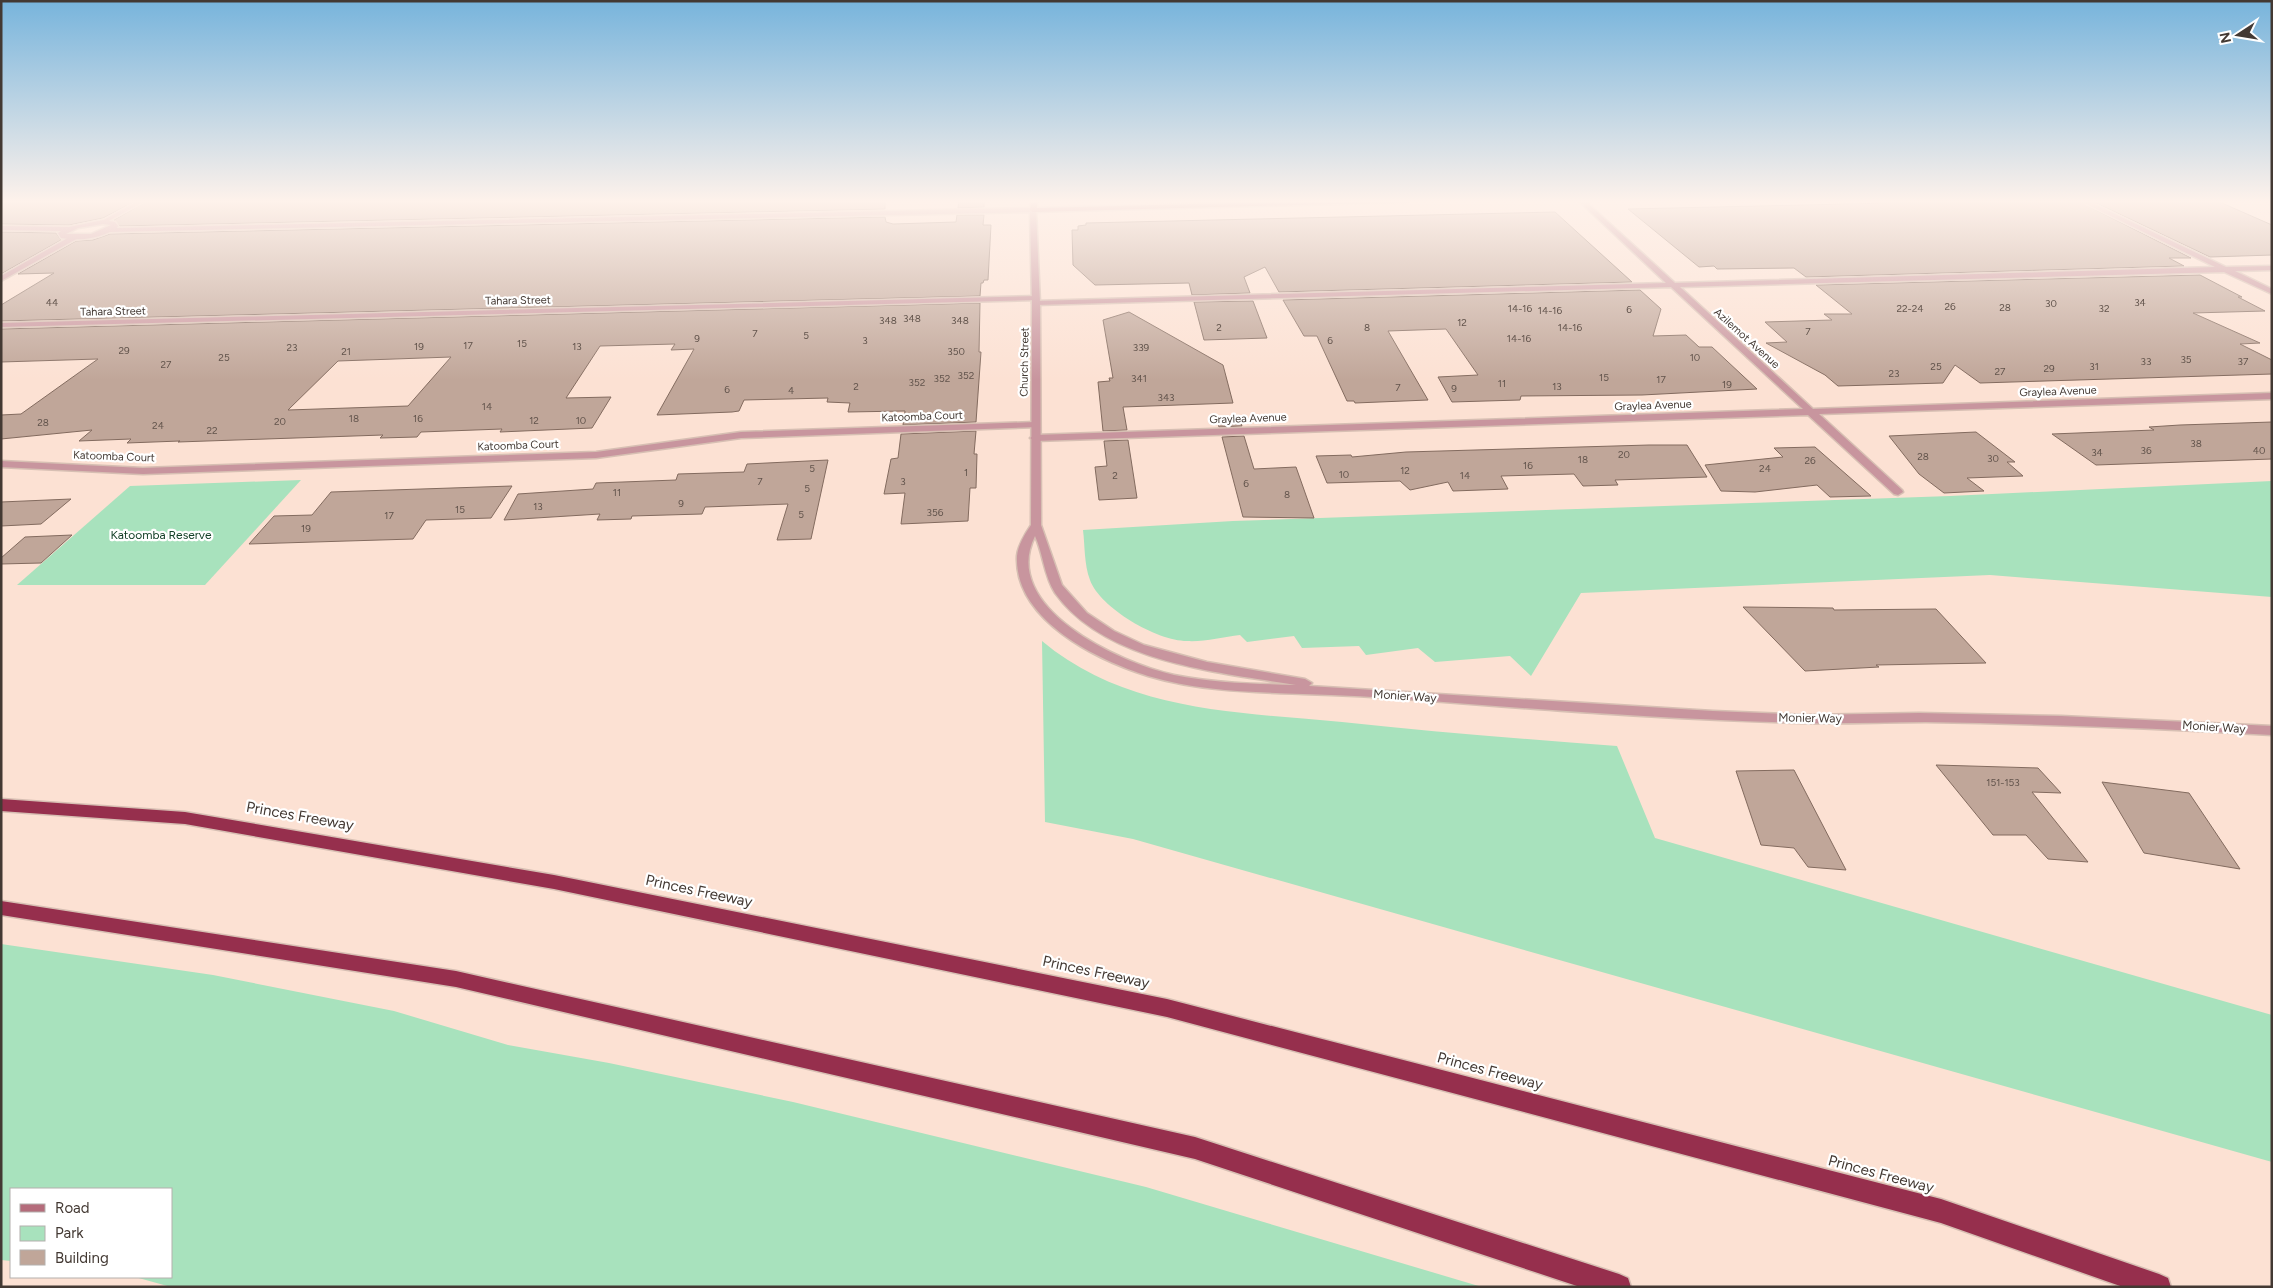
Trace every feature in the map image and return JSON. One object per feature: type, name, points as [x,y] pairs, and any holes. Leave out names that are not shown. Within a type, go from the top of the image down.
[{"type":"highway","name":"Princes Freeway","points":[[1,805],[185,818],[224,824],[554,882],[1167,1008],[1941,1212],[2159,1287]]},
{"type":"highway","points":[[1,908],[456,979],[1195,1148],[1620,1287]]},
{"type":"street","points":[[1,279],[35,260]]},
{"type":"street","name":"Church Street","points":[[1035,260],[1036,525]]},
{"type":"street","name":"Azilemot Avenue","points":[[1645,260],[1898,492]]},
{"type":"street","points":[[2206,260],[2272,292]]},
{"type":"street","name":"Tahara Street","points":[[1,325],[1036,301],[2272,268]]},
{"type":"street","name":"Graylea Avenue","points":[[1035,438],[2272,396]]},
{"type":"street","name":"Katoomba Court","points":[[1,464],[143,471],[596,455],[741,435],[1034,425]]},
{"type":"street","name":"Monier Way","points":[[1036,525],[1044,540],[1052,574],[1060,591],[1082,614],[1114,636],[1148,651],[1170,658],[1348,691]]},
{"type":"street","name":"Monier Way","points":[[1036,525],[1026,542],[1023,558],[1024,574],[1032,593],[1046,612],[1063,629],[1105,655],[1151,673],[1192,682],[1229,687],[1348,691],[1647,713],[1808,719],[2063,720],[2174,724],[2272,731]]},
{"type":"green space","name":"Katoomba Reserve","points":[[301,480],[205,585],[17,585],[130,486]]},
{"type":"green space","points":[[2272,481],[2272,597],[1990,575],[1581,593],[1531,676],[1510,656],[1435,662],[1418,648],[1366,655],[1359,646],[1302,648],[1294,636],[1247,642],[1240,635],[1207,640],[1175,640],[1131,621],[1117,612],[1096,591],[1090,580],[1087,568],[1083,530],[1233,521],[1950,496]]},
{"type":"green space","points":[[1042,641],[1075,664],[1110,682],[1147,695],[1223,711],[1617,746],[1655,838],[2272,1015],[2272,1162],[1133,839],[1045,822]]},
{"type":"green space","points":[[1,944],[213,975],[394,1011],[508,1045],[609,1063],[793,1102],[1146,1187],[1482,1287],[171,1287],[139,1278],[172,1278],[172,1188],[10,1188],[10,1261],[1,1260]]},
{"type":"building","points":[[1,260],[26,260],[1,274]]},
{"type":"building","points":[[42,260],[989,260],[988,280],[984,280],[981,283],[980,296],[1,321],[1,305],[54,273],[18,274]]},
{"type":"building","points":[[1073,260],[1608,260],[1632,282],[1279,292],[1265,267],[1244,277],[1250,293],[1192,295],[1189,283],[1095,285],[1073,265]]},
{"type":"building","points":[[1691,260],[2173,260],[2184,266],[1806,277],[1794,268],[1717,269],[1714,266],[1699,267]]},
{"type":"building","points":[[2200,275],[2265,311],[2193,313],[2260,343],[2240,344],[2272,360],[2272,374],[1980,383],[1955,365],[1943,383],[1838,386],[1825,375],[1766,343],[1787,342],[1765,322],[1832,320],[1824,314],[1852,314],[1816,285]]},
{"type":"building","points":[[1640,290],[1661,309],[1653,336],[1686,335],[1699,347],[1712,347],[1757,389],[1642,395],[1521,396],[1520,400],[1452,402],[1438,377],[1478,375],[1446,329],[1388,331],[1428,400],[1355,403],[1354,401],[1347,401],[1317,336],[1304,336],[1283,300]]},
{"type":"building","points":[[1253,301],[1267,338],[1204,340],[1194,302]]},
{"type":"building","points":[[980,303],[979,352],[981,352],[976,422],[903,425],[905,411],[848,412],[850,403],[827,402],[828,398],[744,400],[739,411],[657,415],[694,349],[671,350],[675,344],[600,346],[566,398],[611,397],[592,428],[500,432],[502,429],[421,432],[417,437],[380,438],[383,435],[127,443],[131,439],[79,441],[92,430],[1,439],[1,415],[21,414],[98,359],[1,362],[1,329]],"holes":[[[451,357],[408,406],[288,410],[338,361]]]},
{"type":"building","points":[[1129,312],[1223,365],[1233,403],[1123,407],[1127,430],[1103,431],[1098,382],[1110,381],[1109,378],[1113,378],[1103,320]]},
{"type":"building","points":[[1239,418],[1242,426],[1219,427],[1218,424]]},
{"type":"building","points":[[2272,422],[2272,459],[2096,465],[2052,434],[2154,430],[2149,427],[2180,425]]},
{"type":"building","points":[[976,431],[974,454],[977,454],[976,488],[970,488],[968,521],[901,524],[905,493],[884,494],[891,459],[898,458],[901,434]]},
{"type":"building","points":[[1976,432],[2015,462],[2007,462],[2023,476],[1967,478],[1984,491],[1944,493],[1919,474],[1889,436]]},
{"type":"building","points":[[1244,436],[1254,469],[1296,467],[1314,518],[1243,517],[1222,437]]},
{"type":"building","points":[[1128,440],[1137,498],[1099,500],[1095,467],[1107,466],[1104,441]]},
{"type":"building","points":[[1687,445],[1707,477],[1615,480],[1618,485],[1583,486],[1574,474],[1501,476],[1508,489],[1453,491],[1448,482],[1410,490],[1400,481],[1327,483],[1316,456],[1351,455],[1352,457],[1406,452]]},
{"type":"building","points":[[1815,447],[1871,496],[1830,497],[1817,485],[1755,492],[1721,491],[1705,465],[1783,457],[1774,448]]},
{"type":"building","points":[[828,460],[811,539],[777,540],[788,504],[705,507],[702,514],[632,516],[631,519],[597,520],[600,514],[504,520],[518,494],[593,489],[596,483],[676,480],[678,474],[744,472],[747,464]]},
{"type":"building","points":[[512,486],[491,518],[426,520],[413,539],[249,544],[274,516],[312,515],[331,492]]},
{"type":"building","points":[[71,499],[41,524],[1,526],[1,502]]},
{"type":"building","points":[[72,535],[41,563],[1,564],[1,558],[25,537]]},
{"type":"building","points":[[1743,607],[1833,608],[1834,610],[1936,609],[1986,663],[1876,665],[1879,667],[1805,671]]},
{"type":"building","points":[[1936,765],[2038,768],[2061,793],[2032,792],[2088,862],[2048,859],[2026,835],[1993,835]]},
{"type":"building","points":[[1794,770],[1846,870],[1808,867],[1794,848],[1761,845],[1736,771]]},
{"type":"building","points":[[2102,782],[2189,793],[2240,869],[2144,853]]}]
